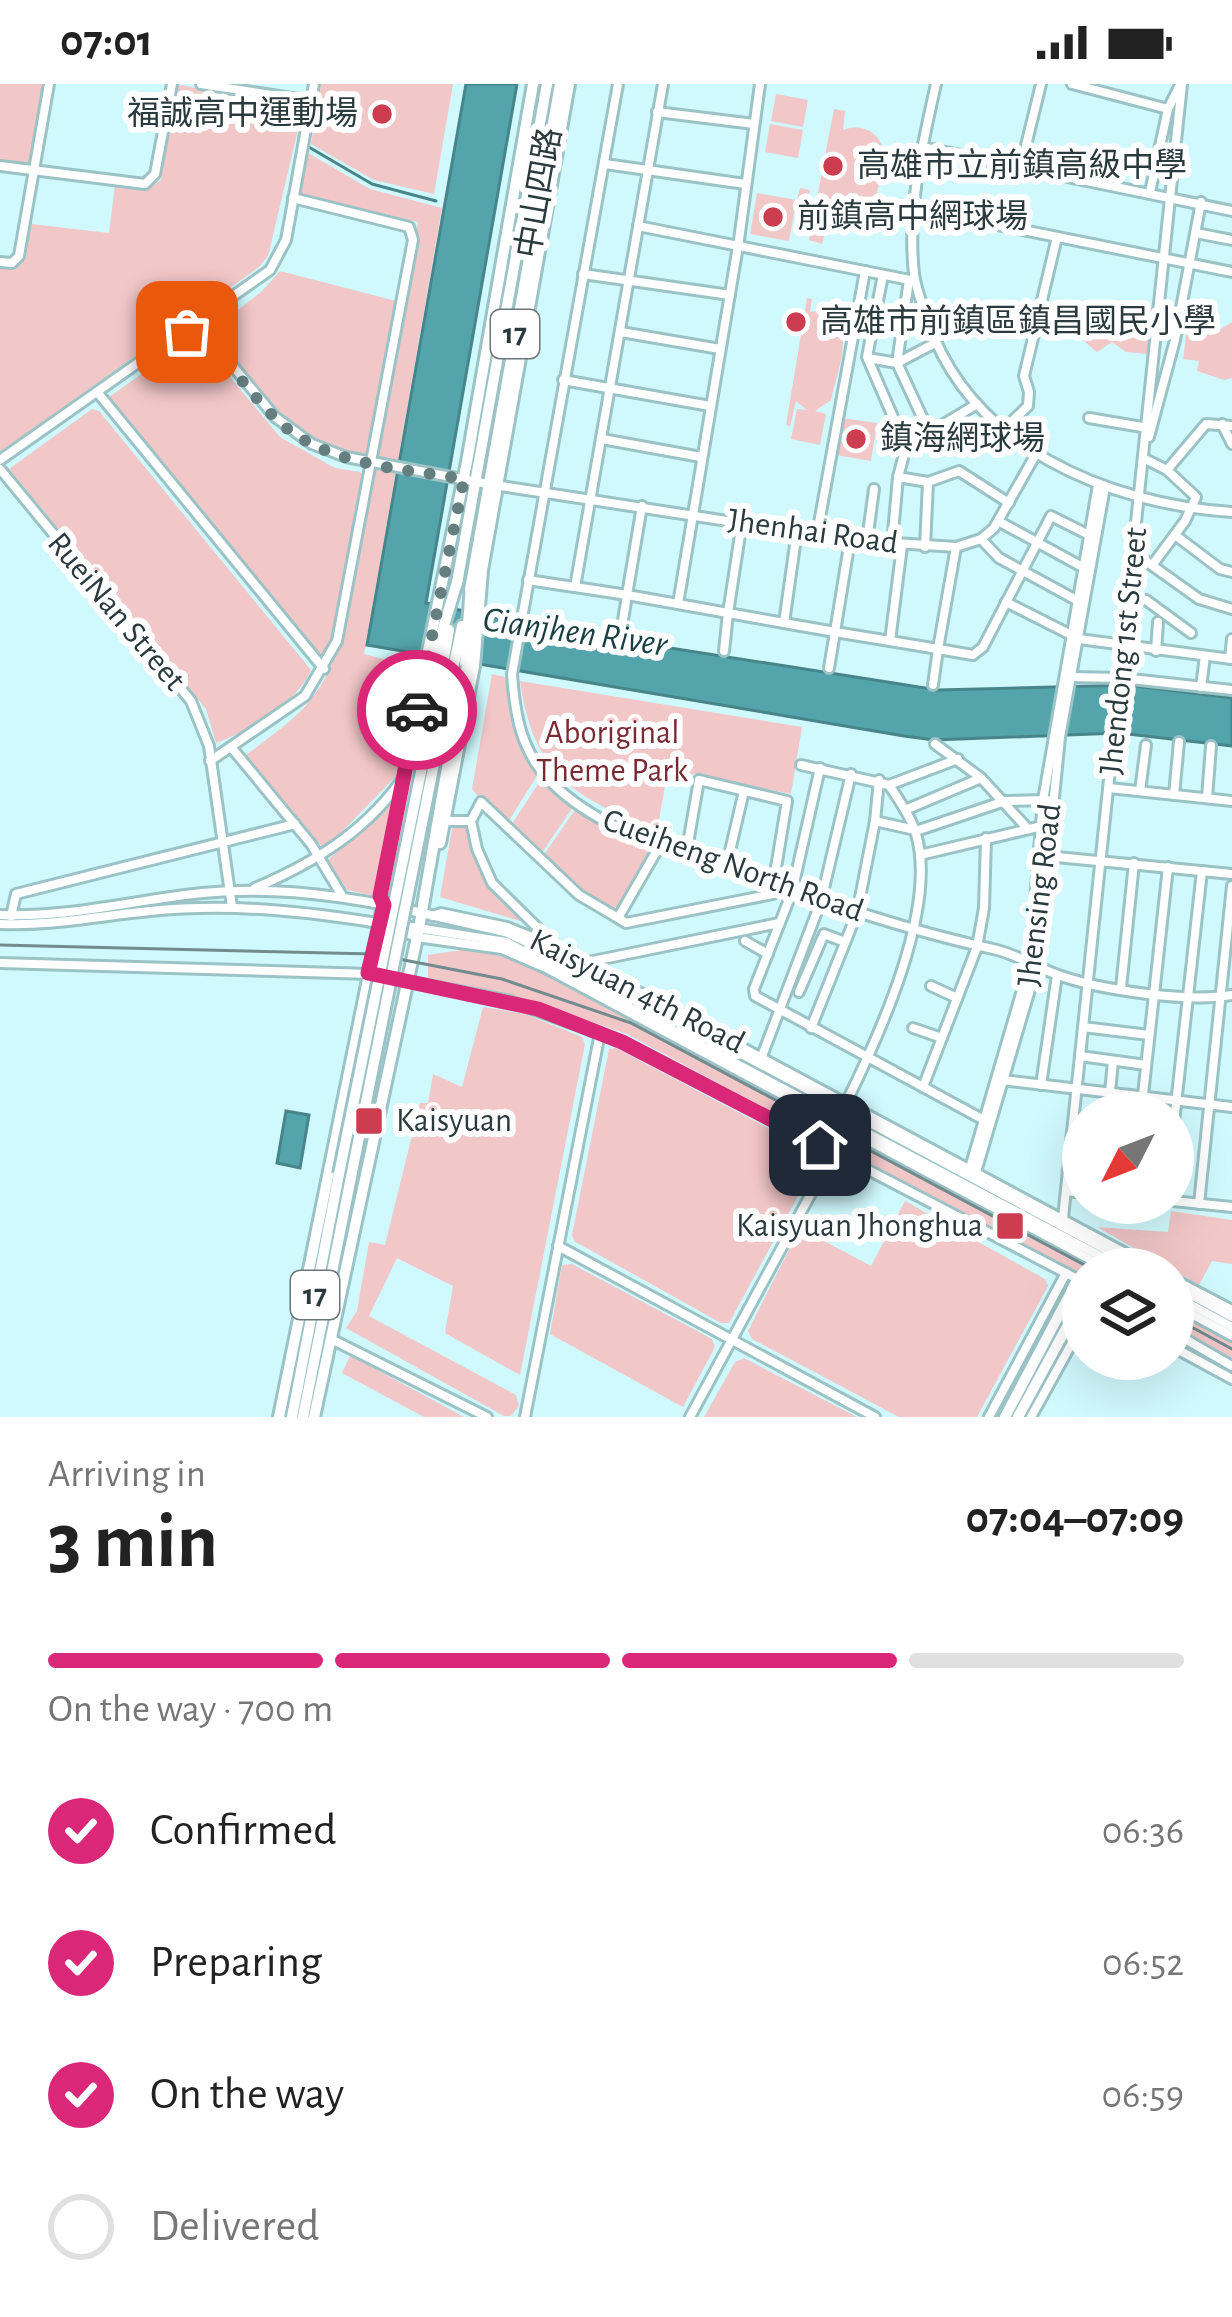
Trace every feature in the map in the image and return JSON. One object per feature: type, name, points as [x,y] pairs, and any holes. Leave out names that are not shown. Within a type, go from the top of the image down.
[{"type":"main road","name":"17","points":[[279,1417],[313,1334],[449,663],[533,84]]},
{"type":"main road","name":"中山四路","points":[[459,610],[458,580],[547,84]]},
{"type":"main road","name":"中山四路","points":[[459,610],[471,585],[477,481],[560,84]]},
{"type":"main road","name":"17","points":[[426,915],[449,663],[459,610],[482,570],[477,481],[569,84]]},
{"type":"main road","name":"17","points":[[303,1417],[368,973],[413,760],[449,663]]},
{"type":"main road","name":"17","points":[[384,905],[380,896],[405,776],[449,663]]},
{"type":"main road","name":"17","points":[[292,1417],[426,915],[445,821],[449,663]]},
{"type":"main road","points":[[1005,1417],[1062,1305]]},
{"type":"main road","points":[[1018,1417],[1062,1310]]},
{"type":"main road","name":"17","points":[[313,1334],[314,1417]]},
{"type":"street","points":[[0,262],[12,263],[19,256],[49,84]]},
{"type":"street","points":[[0,166],[145,184],[155,174],[172,84]]},
{"type":"street","points":[[201,84],[310,101]]},
{"type":"street","points":[[0,460],[270,270],[286,240],[314,84]]},
{"type":"street","points":[[618,84],[528,580],[979,653],[1052,516],[1094,538]]},
{"type":"street","points":[[575,587],[663,84]]},
{"type":"street","points":[[679,604],[760,84]]},
{"type":"street","points":[[928,432],[897,363],[912,280],[922,146],[936,84]]},
{"type":"street","points":[[1021,166],[1041,84]]},
{"type":"street","points":[[1072,84],[1168,109]]},
{"type":"street","points":[[1150,192],[1168,109],[1182,84]]},
{"type":"street","name":"Jhendong 1st Street","points":[[1077,1092],[1182,84]]},
{"type":"street","points":[[657,112],[754,124]]},
{"type":"street","points":[[922,146],[1232,211]]},
{"type":"street","points":[[605,164],[745,184]]},
{"type":"street","points":[[210,761],[292,708],[324,669],[342,627],[413,234],[409,227],[293,198]]},
{"type":"street","points":[[1146,444],[1161,404],[1201,202]]},
{"type":"street","points":[[914,208],[1232,272]]},
{"type":"street","points":[[638,226],[912,280]]},
{"type":"street","points":[[1196,233],[1232,240]]},
{"type":"street","points":[[1004,429],[1028,406],[1024,376],[1057,237]]},
{"type":"street","points":[[817,534],[865,272]]},
{"type":"street","points":[[584,274],[730,295]]},
{"type":"street","points":[[884,275],[867,357],[906,447],[898,477],[890,641]]},
{"type":"street","points":[[912,280],[935,343],[960,386],[1036,454],[1102,486],[1192,509],[1232,512]]},
{"type":"street","name":"Jhenhai Road","points":[[198,324],[287,428],[328,451],[477,481],[850,539],[925,547],[956,547],[981,539]]},
{"type":"street","points":[[621,332],[720,349]]},
{"type":"street","points":[[867,357],[897,363],[935,343]]},
{"type":"street","points":[[563,380],[710,406]]},
{"type":"street","points":[[98,393],[324,669]]},
{"type":"street","points":[[906,447],[977,404]]},
{"type":"street","points":[[1089,418],[1148,428]]},
{"type":"street","points":[[1167,470],[1206,424],[1227,425],[1232,444]]},
{"type":"street","points":[[602,439],[701,458]]},
{"type":"street","points":[[1036,454],[1009,503],[981,539],[999,558],[1083,604]]},
{"type":"street","points":[[1145,459],[1167,470],[1195,494],[1192,509],[1153,563]]},
{"type":"street","name":"RueiNan Street","points":[[0,470],[190,701],[201,722],[210,761],[232,907]]},
{"type":"street","points":[[898,477],[928,482],[959,471],[1009,503]]},
{"type":"street","points":[[925,547],[928,482]]},
{"type":"street","points":[[1102,486],[1067,682],[1122,681],[1232,690]]},
{"type":"street","points":[[867,541],[874,489]]},
{"type":"street","points":[[621,634],[642,506]]},
{"type":"street","points":[[998,520],[1089,571]]},
{"type":"street","points":[[724,651],[742,522]]},
{"type":"street","points":[[784,623],[797,531]]},
{"type":"street","points":[[1175,535],[1232,572]]},
{"type":"street","points":[[830,668],[850,539]]},
{"type":"street","points":[[932,685],[956,547]]},
{"type":"street","points":[[1135,553],[1199,599],[1232,609]]},
{"type":"street","name":"Cueiheng North Road","points":[[528,580],[512,674],[517,722],[525,746],[550,782],[586,812],[660,845],[782,889],[914,930],[1014,954],[1088,984],[1188,996],[1232,994]]},
{"type":"street","points":[[1130,599],[1146,600],[1191,633]]},
{"type":"street","points":[[1006,602],[1075,638],[1125,647],[1231,659],[1232,639]]},
{"type":"street","points":[[1156,650],[1158,622]]},
{"type":"street","points":[[1201,687],[1205,656]]},
{"type":"street","name":"Jhensing Road","points":[[956,1214],[1033,964],[1048,799],[1067,682]]},
{"type":"street","points":[[1174,795],[1179,742]]},
{"type":"street","points":[[935,744],[981,778],[1028,830]]},
{"type":"street","points":[[1139,791],[1146,745]]},
{"type":"street","points":[[1207,798],[1211,746]]},
{"type":"street","points":[[231,747],[320,856],[342,896]]},
{"type":"street","points":[[890,784],[958,759]]},
{"type":"street","points":[[249,891],[320,856],[367,821],[413,760]]},
{"type":"street","points":[[801,765],[890,784],[916,831],[920,855],[914,930],[868,1058],[841,1113]]},
{"type":"street","points":[[558,949],[491,883],[471,821],[481,802],[579,895],[626,923],[782,889],[820,768]]},
{"type":"street","points":[[763,1056],[821,901],[851,774]]},
{"type":"street","points":[[905,810],[981,778]]},
{"type":"street","points":[[686,855],[699,780],[787,801],[780,923],[755,996],[987,1122]]},
{"type":"street","points":[[811,1028],[857,913],[879,780]]},
{"type":"street","points":[[1109,788],[1232,801]]},
{"type":"street","points":[[726,868],[744,791]]},
{"type":"street","points":[[875,820],[916,831],[1005,801],[1048,799]]},
{"type":"street","points":[[445,821],[471,821]]},
{"type":"street","points":[[0,897],[295,824]]},
{"type":"street","points":[[920,855],[1045,825]]},
{"type":"street","points":[[922,1087],[977,946],[984,908],[986,838]]},
{"type":"street","points":[[618,918],[660,845]]},
{"type":"street","points":[[1043,856],[1232,874]]},
{"type":"street","points":[[1121,988],[1134,863]]},
{"type":"street","points":[[1143,1092],[1168,867]]},
{"type":"street","points":[[1177,1092],[1202,871]]},
{"type":"street","points":[[1199,1204],[1232,886]]},
{"type":"street","name":"Kaisyuan 4th Road","points":[[5,920],[139,901],[294,890],[505,932],[1101,1248]]},
{"type":"street","points":[[5,920],[16,894]]},
{"type":"street","name":"Kaisyuan 4th Road","points":[[5,920],[232,907],[300,910],[502,949],[841,1113],[1088,1248]]},
{"type":"street","name":"Kaisyuan 4th Road","points":[[426,915],[440,913],[507,927],[586,962],[763,1056],[841,1113]]},
{"type":"street","points":[[586,962],[780,923]]},
{"type":"street","points":[[800,992],[824,934],[845,942]]},
{"type":"street","points":[[745,941],[768,954]]},
{"type":"street","points":[[0,962],[368,973]]},
{"type":"street","name":"Kaisyuan 4th Road","points":[[368,973],[510,1001],[600,1033],[956,1214],[1062,1277]]},
{"type":"street","points":[[1041,1084],[1057,975]]},
{"type":"street","points":[[931,986],[957,998]]},
{"type":"street","points":[[1083,1027],[1149,1035]]},
{"type":"street","points":[[913,1028],[942,1038]]},
{"type":"street","points":[[525,1417],[600,1033]]},
{"type":"street","points":[[1080,1056],[1146,1065]]},
{"type":"street","points":[[1110,1092],[1113,1061]]},
{"type":"street","points":[[999,1080],[1102,1092]]},
{"type":"street","points":[[1194,1102],[1232,1107]]},
{"type":"street","points":[[690,1417],[833,1153]]},
{"type":"street","name":"Kaisyuan 4th Road","points":[[970,1180],[1062,1218]]},
{"type":"street","name":"Kaisyuan 4th Road","points":[[970,1180],[1075,1248]]},
{"type":"street","points":[[1194,1203],[1232,1207]]},
{"type":"street","name":"Kaisyuan 4th Road","points":[[1074,1224],[1117,1248]]},
{"type":"street","points":[[558,1246],[875,1417]]},
{"type":"street","points":[[1194,1293],[1232,1314]]},
{"type":"street","points":[[989,1417],[1062,1301]]},
{"type":"street","points":[[1194,1306],[1232,1327]]},
{"type":"street","points":[[1194,1315],[1232,1336]]},
{"type":"street","points":[[313,1334],[487,1417]]},
{"type":"street","points":[[1194,1345],[1232,1366]]},
{"type":"street","points":[[1194,1358],[1232,1379]]},
{"type":"street","points":[[1031,1417],[1062,1361]]},
{"type":"green space","points":[[0,84],[44,84],[30,162],[25,166],[0,163]]},
{"type":"green space","points":[[176,84],[303,109],[268,256],[0,453],[0,265],[13,268],[26,258],[31,224],[109,233],[115,185],[149,188],[161,180]]},
{"type":"green space","name":"福誠高中運動場","points":[[321,84],[453,84],[434,194],[374,180],[311,144]]},
{"type":"green space","points":[[776,94],[808,100],[803,127],[771,121]]},
{"type":"green space","points":[[834,109],[845,111],[843,130],[868,130],[884,151],[877,194],[867,218],[845,225],[829,220],[822,244],[809,240]]},
{"type":"green space","points":[[770,124],[803,130],[798,158],[765,152]]},
{"type":"green space","points":[[308,153],[370,189],[442,208],[364,654],[418,668],[399,773],[330,844],[321,846],[246,755],[310,701],[347,626],[418,222],[300,194]]},
{"type":"green space","name":"前鎮高中網球場","points":[[800,188],[810,190],[806,210],[795,208],[789,241],[750,234],[757,193],[797,200]]},
{"type":"green space","points":[[280,271],[396,301],[369,454],[345,453],[299,430],[259,392],[210,332]]},
{"type":"green space","points":[[807,298],[812,299],[810,312],[831,310],[843,340],[831,400],[815,411],[826,414],[820,445],[791,439],[797,409],[807,410],[796,401],[790,426],[786,425]]},
{"type":"green space","points":[[1087,300],[1153,308],[1148,354],[1126,352],[1112,342],[1097,352],[1084,341],[1041,332],[1045,308],[1068,312]]},
{"type":"green space","points":[[1232,322],[1232,378],[1197,371],[1199,361],[1183,359],[1187,328],[1211,335]]},
{"type":"green space","points":[[191,339],[200,341],[280,437],[335,468],[360,472],[365,478],[336,632],[325,657],[318,655],[111,402],[109,397]]},
{"type":"green space","points":[[92,409],[99,411],[311,670],[295,694],[271,714],[216,743],[206,709],[9,469]]},
{"type":"green space","name":"鎮海網球場","points":[[842,418],[877,423],[871,461],[836,455]]},
{"type":"green space","points":[[492,674],[509,678],[516,729],[538,774],[505,827],[472,789]]},
{"type":"green space","name":"Aboriginal Theme Park","points":[[520,681],[802,727],[791,794],[668,769],[657,831],[602,806],[562,778],[536,740]]},
{"type":"green space","points":[[542,778],[575,804],[539,857],[508,830]]},
{"type":"green space","points":[[394,800],[374,896],[347,890],[328,860]]},
{"type":"green space","points":[[577,807],[655,845],[617,913],[580,893],[541,859]]},
{"type":"green space","points":[[457,823],[465,825],[486,875],[522,916],[520,921],[440,897]]},
{"type":"green space","points":[[461,950],[502,952],[544,970],[1064,1248],[1062,1269],[627,1034],[531,1001],[428,980],[428,955]]},
{"type":"green space","points":[[483,1007],[525,1014],[582,1037],[585,1044],[520,1375],[445,1333],[453,1286],[397,1258],[369,1316],[516,1395],[519,1406],[511,1416],[346,1328],[357,1311],[369,1242],[385,1245],[420,1103],[428,1103],[433,1074],[462,1087]]},
{"type":"green space","points":[[616,1048],[815,1153],[817,1161],[729,1323],[721,1323],[574,1241],[609,1049]]},
{"type":"green space","points":[[905,1201],[1045,1279],[1048,1286],[977,1417],[899,1417],[752,1339],[748,1331],[800,1228],[871,1266]]},
{"type":"green space","points":[[1194,1214],[1232,1220],[1232,1264],[1212,1261],[1199,1285],[1194,1282],[1194,1248],[1134,1248],[1097,1227],[1168,1232],[1169,1224],[1194,1224]]},
{"type":"green space","points":[[572,1264],[712,1339],[715,1347],[683,1407],[550,1334],[562,1265]]},
{"type":"green space","points":[[1194,1318],[1232,1339],[1232,1360],[1194,1339]]},
{"type":"green space","points":[[350,1356],[464,1417],[424,1417],[342,1373]]},
{"type":"green space","points":[[744,1358],[857,1417],[704,1417],[735,1362]]},
{"type":"water","name":"Cianjhen River","points":[[466,84],[517,84],[426,603],[556,630],[938,690],[1128,685],[1232,698],[1232,746],[1119,733],[934,740],[367,645]]},
{"type":"water","points":[[286,1111],[309,1115],[300,1168],[277,1163]]},
{"type":"waterway","points":[[307,146],[372,184],[436,201]]},
{"type":"tram line","points":[[0,945],[373,954],[502,979],[631,1023],[1062,1253]]},
{"type":"tram line","points":[[1194,1328],[1232,1349]]},
{"type":"way so far","points":[[187,332],[198,324],[275,417],[312,444],[346,457],[464,479],[417,710]]},
{"type":"place","name":"福誠高中運動場","points":[[382,114]]},
{"type":"place","name":"高雄市立前鎮高級中學","points":[[833,166]]},
{"type":"place","name":"前鎮高中網球場","points":[[773,217]]},
{"type":"place","name":"高雄市前鎮區鎮昌國民小學","points":[[796,322]]},
{"type":"place","name":"鎮海網球場","points":[[856,439]]},
{"type":"place","name":"Kaisyuan","points":[[369,1121]]},
{"type":"place","name":"Kaisyuan Jhonghua","points":[[1010,1226]]},
{"type":"route","points":[[417,710],[368,973],[538,1009],[622,1042],[820,1145]]}]
